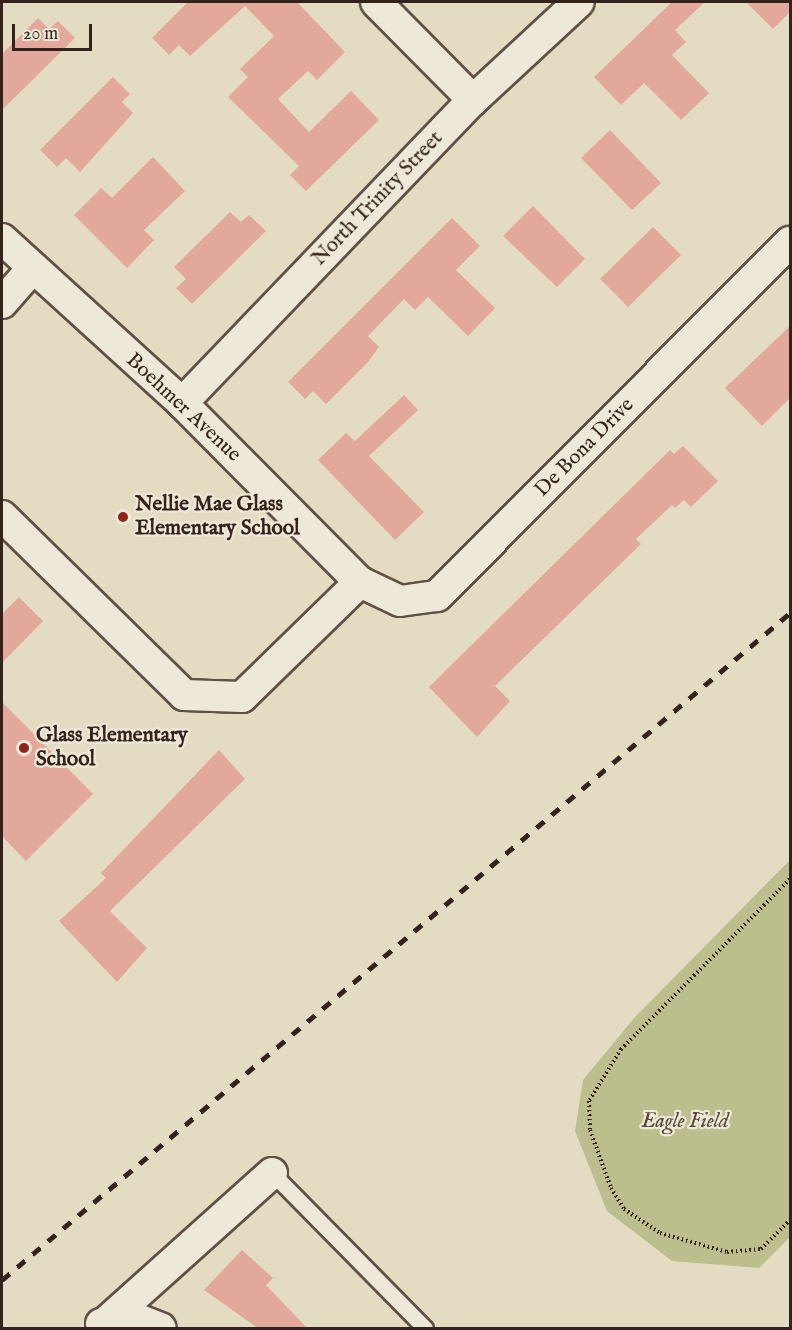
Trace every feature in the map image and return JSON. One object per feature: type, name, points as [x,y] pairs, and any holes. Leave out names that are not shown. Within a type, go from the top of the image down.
[{"type":"street","points":[[376,2],[473,100]]},
{"type":"street","name":"North Trinity Street","points":[[182,403],[473,100],[579,2]]},
{"type":"street","name":"Boehmer Avenue","points":[[2,239],[31,270],[182,403],[360,582]]},
{"type":"street","name":"De Bona Drive","points":[[360,582],[400,601],[437,596],[790,242]]},
{"type":"street","points":[[2,303],[31,270]]},
{"type":"street","points":[[2,516],[184,695],[242,697],[360,582]]},
{"type":"street","points":[[100,1325],[272,1173]]},
{"type":"street","points":[[100,1325],[140,1320],[161,1329]]},
{"type":"lane","points":[[272,1173],[425,1329]]},
{"type":"path","points":[[790,879],[621,1049],[589,1101],[590,1131],[611,1188],[624,1209],[660,1233],[727,1252],[761,1249],[790,1220]]},
{"type":"green space","name":"Eagle Field","points":[[790,860],[790,1237],[759,1268],[672,1261],[607,1211],[575,1131],[583,1080],[635,1017]]},
{"type":"building","points":[[188,2],[297,2],[345,52],[317,80],[308,71],[278,99],[309,132],[351,91],[379,120],[306,191],[290,175],[299,166],[228,97],[248,77],[240,69],[274,36],[245,6],[190,56],[179,45],[169,55],[152,38]]},
{"type":"building","points":[[672,2],[705,2],[675,30],[686,42],[672,55],[709,93],[681,120],[644,83],[621,105],[594,77]]},
{"type":"building","points":[[746,2],[790,2],[790,12],[773,29]]},
{"type":"building","points":[[38,18],[49,29],[58,21],[75,38],[2,110],[2,54]]},
{"type":"building","points":[[113,77],[130,94],[122,102],[133,113],[80,172],[66,158],[57,167],[40,150]]},
{"type":"building","points":[[610,130],[661,183],[632,210],[581,158]]},
{"type":"building","points":[[153,157],[185,191],[144,230],[154,240],[127,268],[74,215],[101,188],[112,198]]},
{"type":"building","points":[[533,206],[585,259],[557,287],[503,236]]},
{"type":"building","points":[[230,212],[241,222],[249,215],[266,231],[192,304],[176,288],[186,279],[174,267]]},
{"type":"building","points":[[452,218],[480,246],[456,270],[495,308],[468,336],[428,297],[415,310],[404,299],[368,336],[379,347],[368,362],[326,404],[313,391],[305,399],[288,382]]},
{"type":"building","points":[[653,227],[681,255],[628,307],[600,279]]},
{"type":"building","points":[[790,326],[790,398],[762,426],[725,388]]},
{"type":"building","points":[[404,395],[418,410],[369,456],[424,512],[395,540],[318,460],[346,433],[355,441]]},
{"type":"building","points":[[683,446],[718,481],[691,507],[684,500],[675,508],[672,505],[636,539],[641,544],[495,686],[510,701],[477,737],[429,687],[670,450],[674,454]]},
{"type":"building","points":[[19,597],[43,621],[2,663],[2,614]]},
{"type":"building","name":"Glass Elementary School","points":[[2,702],[93,794],[26,861],[2,836]]},
{"type":"building","points":[[219,750],[245,779],[110,911],[147,948],[117,982],[59,921],[106,878],[101,873]]},
{"type":"building","points":[[242,1250],[273,1278],[266,1285],[308,1329],[259,1329],[204,1290]]},
{"type":"railway","points":[[2,1280],[790,613]]},
{"type":"place","name":"Nellie Mae Glass Elementary School","points":[[123,517]]},
{"type":"place","name":"Glass Elementary School","points":[[24,748]]}]
